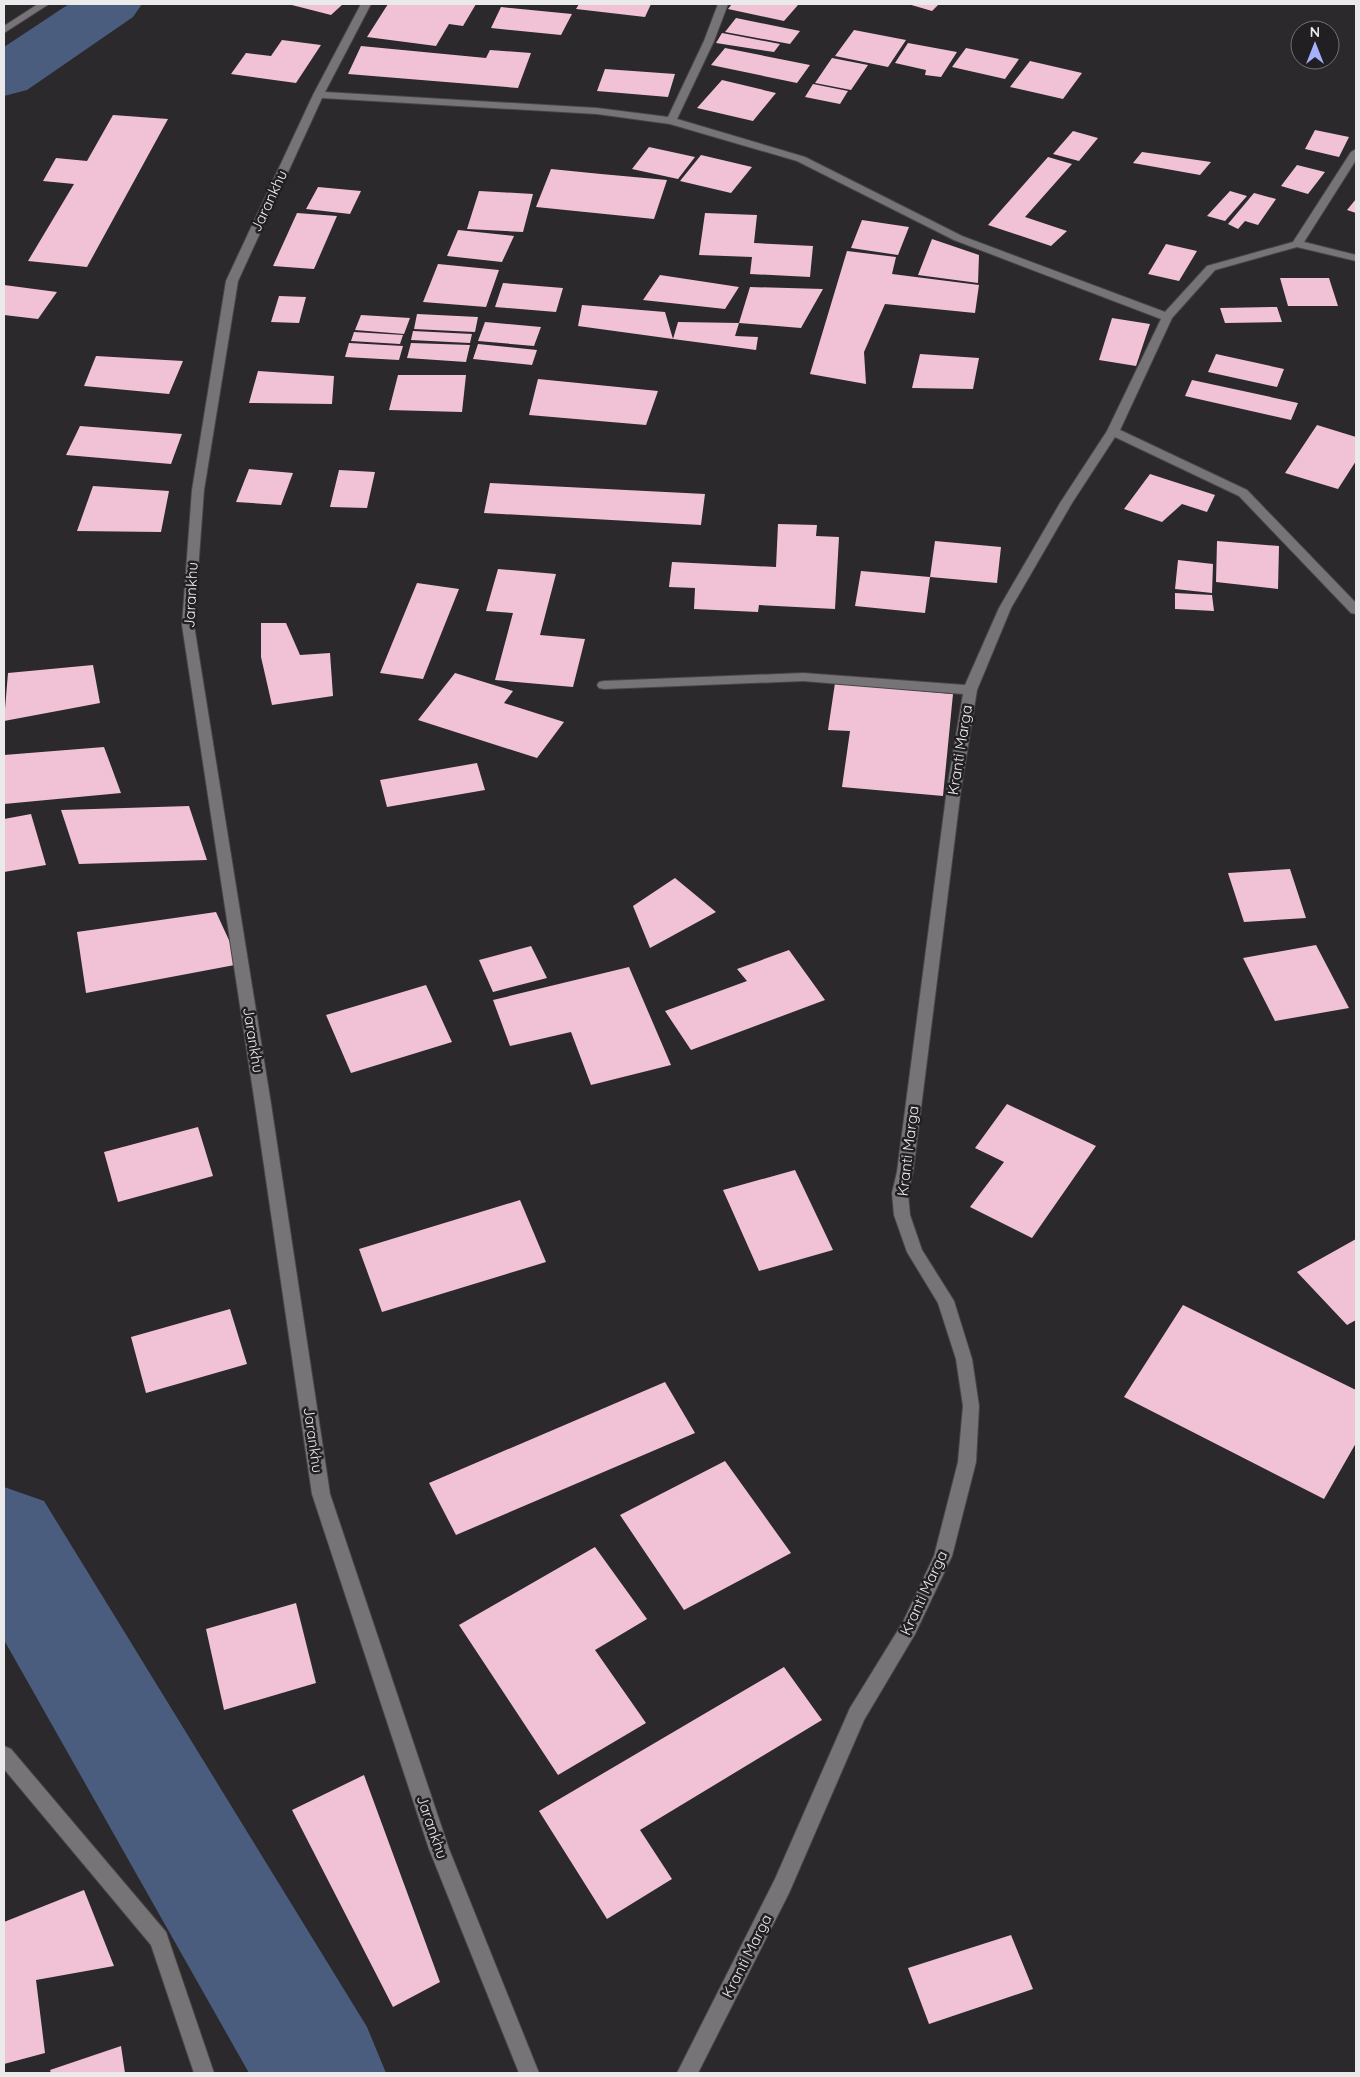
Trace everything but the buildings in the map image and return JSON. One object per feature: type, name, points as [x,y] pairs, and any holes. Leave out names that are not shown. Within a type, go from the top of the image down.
[{"type":"street","points":[[4,30],[44,4]]},
{"type":"street","name":"Jarankhu","points":[[366,4],[318,95],[232,281],[198,490],[188,625],[264,1104],[321,1494],[439,1849],[529,2073]]},
{"type":"street","points":[[671,121],[709,42],[723,4]]},
{"type":"street","points":[[318,95],[596,111],[671,121],[801,159],[958,238],[1167,317]]},
{"type":"street","points":[[1356,152],[1297,244],[1356,258]]},
{"type":"street","name":"Kranti Marga","points":[[687,2073],[782,1886],[857,1714],[909,1628],[943,1556],[967,1462],[971,1406],[964,1359],[946,1301],[916,1252],[902,1215],[900,1193],[905,1172],[954,789],[970,690],[1005,608],[1066,503],[1113,432],[1167,317],[1211,268],[1297,244]]},
{"type":"street","points":[[1113,432],[1243,493],[1356,610]]},
{"type":"street","points":[[604,685],[803,677],[970,690]]},
{"type":"street","points":[[4,1755],[159,1939],[204,2073]]},
{"type":"waterway","points":[[4,76],[111,4]]},
{"type":"waterway","points":[[4,1536],[321,2073]]}]
